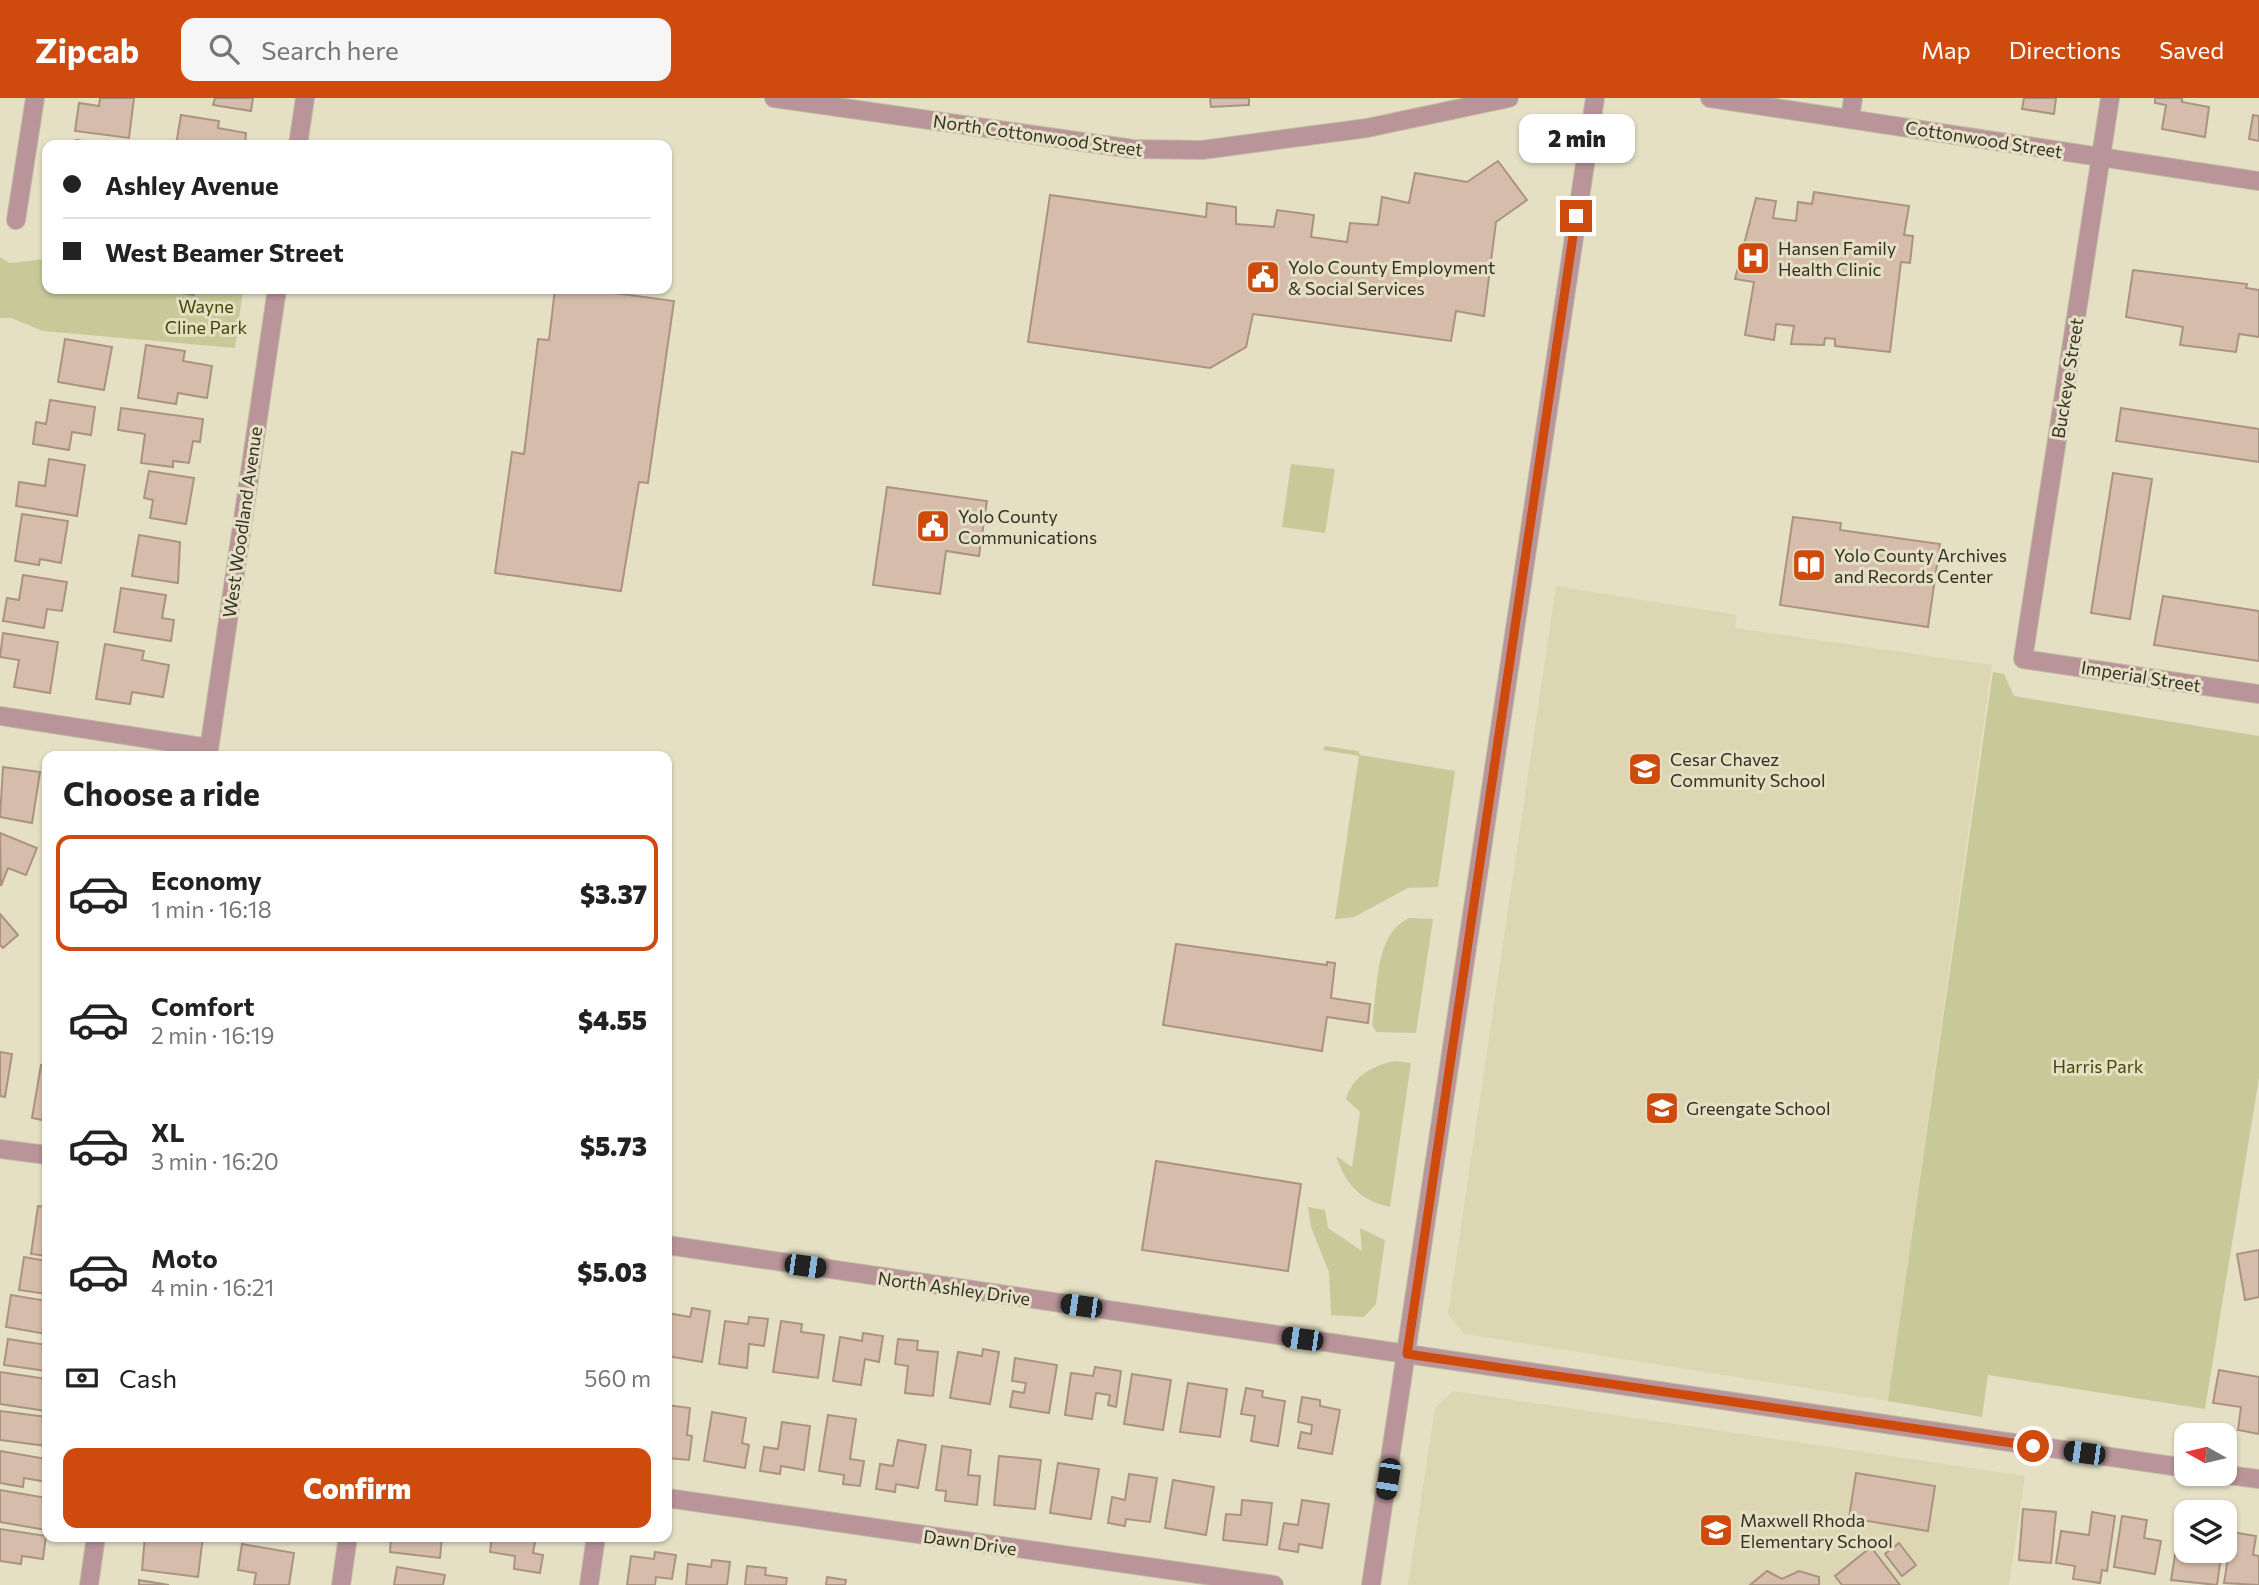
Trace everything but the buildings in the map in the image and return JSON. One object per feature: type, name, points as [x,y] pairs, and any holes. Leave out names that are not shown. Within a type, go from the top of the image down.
[{"type":"street","points":[[16,220],[35,98]]},
{"type":"street","points":[[299,140],[305,98]]},
{"type":"street","name":"North Cottonwood Street","points":[[774,98],[1133,149],[1188,150],[1367,128],[1509,98]]},
{"type":"street","points":[[1371,1585],[1595,98]]},
{"type":"street","name":"Cottonwood Street","points":[[1710,98],[2259,181]]},
{"type":"street","points":[[1850,119],[1853,98]]},
{"type":"street","name":"Buckeye Street","points":[[2024,659],[2110,98]]},
{"type":"street","name":"West Woodland Avenue","points":[[208,751],[276,294]]},
{"type":"street","name":"Imperial Street","points":[[2024,659],[2259,694]]},
{"type":"street","points":[[0,716],[202,751]]},
{"type":"street","points":[[0,1149],[42,1154]]},
{"type":"street","name":"North Ashley Drive","points":[[672,1246],[2174,1466]]},
{"type":"street","points":[[2237,1476],[2259,1479]]},
{"type":"street","name":"Dawn Drive","points":[[672,1499],[1274,1585]]},
{"type":"street","points":[[89,1585],[95,1542]]},
{"type":"street","points":[[341,1585],[347,1542]]},
{"type":"street","points":[[589,1585],[595,1542]]},
{"type":"shaded area","points":[[1556,586],[1737,615],[1735,628],[1992,665],[1888,1401],[1464,1334],[1448,1314]]},
{"type":"shaded area","name":"Maxwell Rhoda Elementary School","points":[[1453,1391],[2025,1476],[2009,1585],[1408,1585],[1435,1408]]},
{"type":"green space","name":"Wayne Cline Park","points":[[0,257],[9,263],[42,260],[42,294],[242,294],[235,348],[43,331],[11,318],[0,318]]},
{"type":"green space","points":[[1291,464],[1335,469],[1325,533],[1282,527]]},
{"type":"green space","name":"Harris Park","points":[[1993,672],[2004,674],[2014,696],[2259,736],[2259,1078],[2205,1409],[1988,1375],[1982,1417],[1888,1401]]},
{"type":"green space","points":[[1325,746],[1358,751],[1360,755],[1455,771],[1438,887],[1408,888],[1354,917],[1335,919],[1359,756],[1323,750]]},
{"type":"green space","points":[[1410,918],[1433,919],[1416,1033],[1376,1032],[1372,1024],[1377,979],[1384,949],[1398,925]]},
{"type":"green space","points":[[1395,1061],[1411,1063],[1390,1207],[1370,1200],[1356,1190],[1344,1175],[1336,1156],[1352,1167],[1360,1112],[1346,1099],[1353,1084],[1371,1069]]},
{"type":"green space","points":[[1308,1207],[1325,1210],[1328,1228],[1362,1251],[1360,1228],[1385,1240],[1376,1304],[1364,1317],[1331,1315],[1329,1272],[1311,1227]]},
{"type":"place","name":"Hansen Family Health Clinic","points":[[1753,258]]},
{"type":"place","name":"Yolo County Employment & Social Services","points":[[1263,277]]},
{"type":"place","name":"Yolo County Communications","points":[[933,526]]},
{"type":"place","name":"Yolo County Archives and Records Center","points":[[1809,565]]},
{"type":"place","name":"Cesar Chavez Community School","points":[[1645,769]]},
{"type":"place","name":"Greengate School","points":[[1662,1108]]},
{"type":"place","name":"Maxwell Rhoda Elementary School","points":[[1716,1530]]},
{"type":"route","points":[[1576,216],[1407,1354],[2033,1446]]}]
